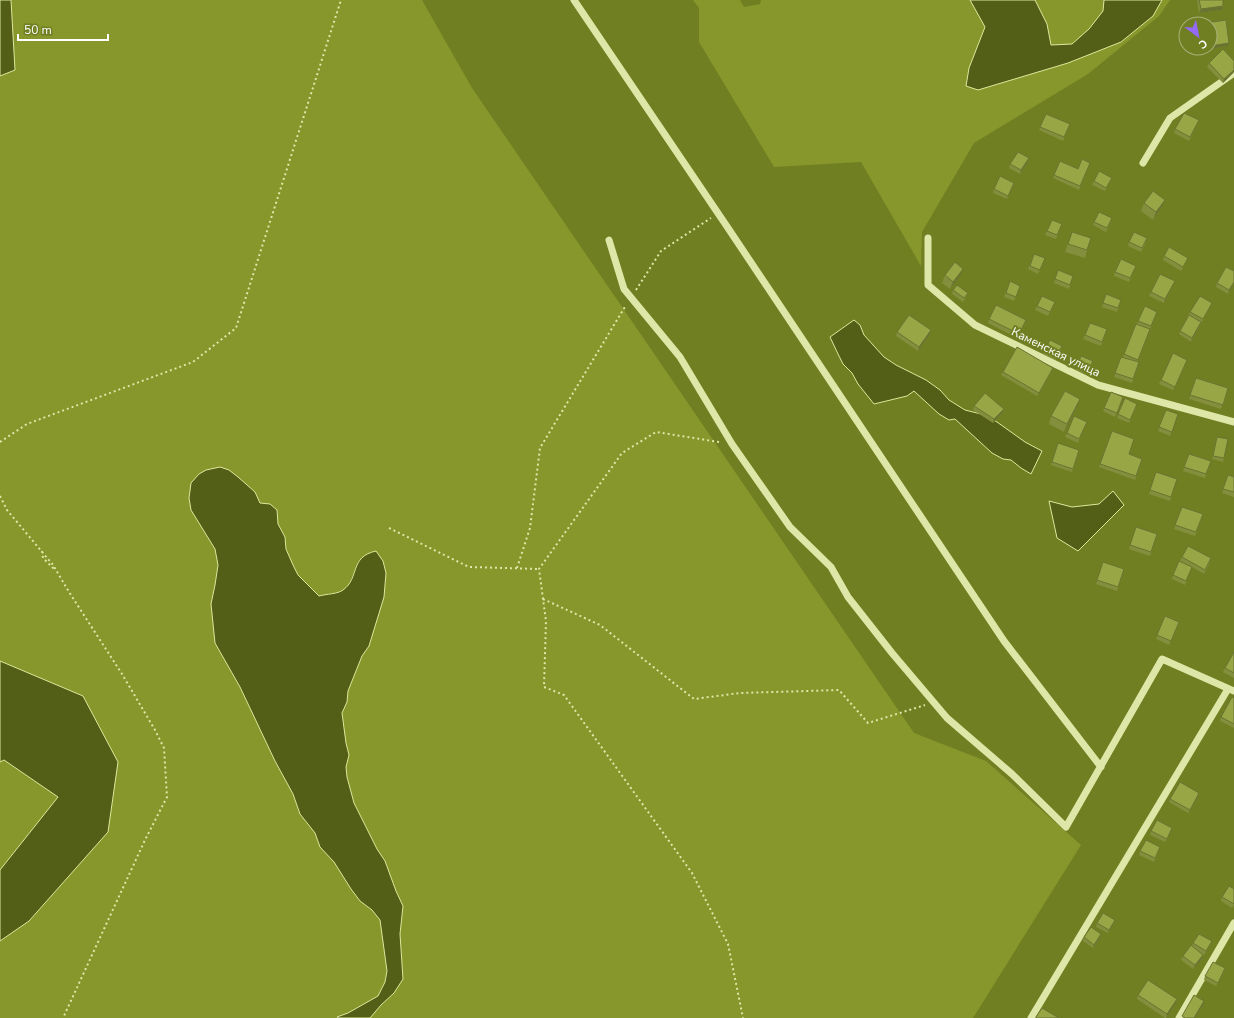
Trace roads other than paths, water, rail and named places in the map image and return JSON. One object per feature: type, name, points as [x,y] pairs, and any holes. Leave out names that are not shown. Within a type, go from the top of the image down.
[{"type":"street","points":[[574,0],[1004,641],[1101,767]]},
{"type":"street","points":[[1143,163],[1170,118],[1234,73]]},
{"type":"street","name":"Каменская улица","points":[[928,238],[928,286],[975,325],[1098,385],[1234,422]]},
{"type":"street","points":[[609,240],[624,289],[680,357],[732,444],[790,527],[831,568],[848,598],[947,718],[1012,774],[1066,827],[1162,659],[1231,690],[1031,1018]]},
{"type":"street","points":[[1179,1018],[1234,923]]}]
